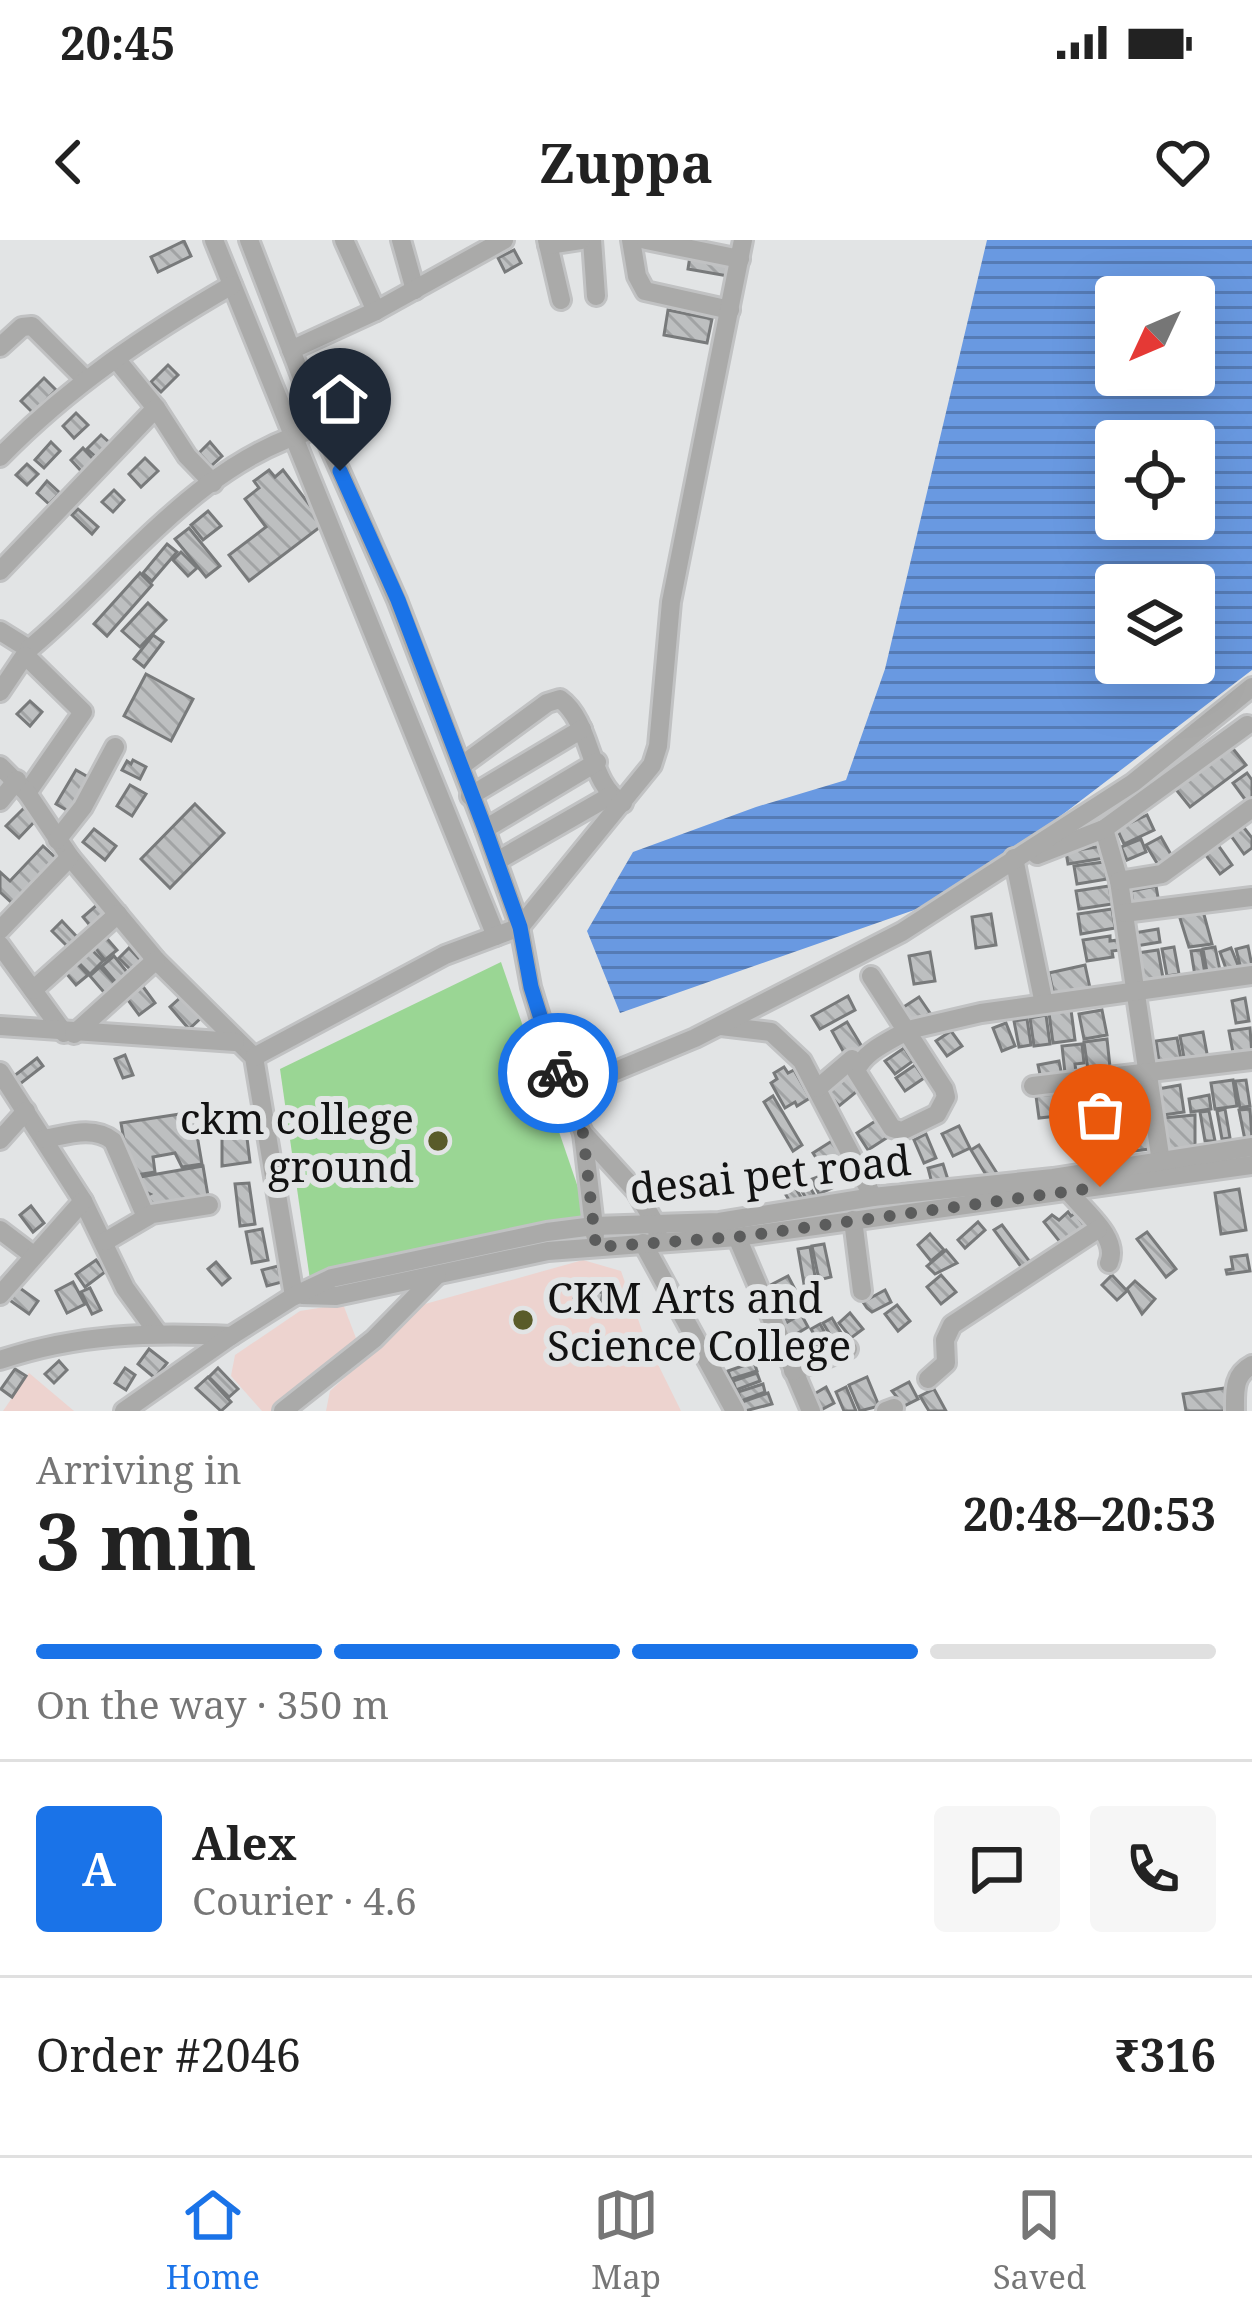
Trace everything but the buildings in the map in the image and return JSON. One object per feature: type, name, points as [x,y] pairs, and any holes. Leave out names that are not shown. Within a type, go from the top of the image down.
[{"type":"street","points":[[214,240],[496,936]]},
{"type":"street","points":[[249,240],[321,428],[398,600],[520,927],[543,1032],[583,1133],[596,1247]]},
{"type":"street","points":[[344,240],[376,311]]},
{"type":"street","points":[[400,240],[415,290]]},
{"type":"street","points":[[291,350],[376,311],[504,240]]},
{"type":"street","points":[[561,300],[547,243],[581,240]]},
{"type":"street","points":[[592,240],[596,296]]},
{"type":"street","points":[[631,240],[640,284],[650,295],[730,310]]},
{"type":"street","points":[[254,1058],[445,955],[520,927],[617,800],[652,765],[658,746],[671,602],[741,249],[646,240]]},
{"type":"street","points":[[0,457],[85,379],[153,331],[232,285]]},
{"type":"street","points":[[0,347],[14,332],[32,326],[85,379]]},
{"type":"street","points":[[116,359],[187,456],[213,483]]},
{"type":"street","points":[[0,571],[156,408]]},
{"type":"street","points":[[0,692],[27,652],[132,551],[213,483],[261,450],[321,428]]},
{"type":"street","points":[[0,632],[27,652],[82,712],[22,786],[0,801]]},
{"type":"street","points":[[566,1092],[718,1025],[902,932],[1133,784],[1252,687]]},
{"type":"street","points":[[460,766],[555,699],[567,703],[617,800]]},
{"type":"street","points":[[1015,862],[1104,829],[1247,725]]},
{"type":"street","points":[[470,796],[582,729]]},
{"type":"street","points":[[57,839],[83,807],[115,747]]},
{"type":"street","points":[[485,829],[597,762]]},
{"type":"street","points":[[0,766],[22,786],[70,857],[156,960],[254,1058],[298,1295]]},
{"type":"street","points":[[497,861],[617,800]]},
{"type":"street","points":[[1119,881],[1162,874],[1252,808]]},
{"type":"street","points":[[1104,829],[1119,881],[1161,1162]]},
{"type":"street","points":[[0,930],[70,857]]},
{"type":"street","points":[[1015,862],[1045,1004]]},
{"type":"street","points":[[1124,913],[1251,900]]},
{"type":"street","points":[[33,990],[118,914]]},
{"type":"street","points":[[0,945],[69,1034]]},
{"type":"street","points":[[69,1034],[156,960]]},
{"type":"street","points":[[871,976],[905,1031],[946,1097],[937,1114],[902,1131],[892,1128],[856,1071],[864,1058],[905,1031],[933,1022],[1252,975]]},
{"type":"street","points":[[718,1025],[771,1032],[802,1060],[873,1197]]},
{"type":"street","points":[[0,1026],[235,1042]]},
{"type":"street","points":[[818,1088],[852,1059]]},
{"type":"street","points":[[1033,1086],[1252,1060]]},
{"type":"street","points":[[0,1072],[83,1201],[125,1288],[157,1332]]},
{"type":"street","points":[[3,1134],[26,1111]]},
{"type":"street","points":[[583,1133],[636,1191],[735,1411]]},
{"type":"street","points":[[44,1138],[105,1134],[113,1141],[146,1217]]},
{"type":"street","name":"desai pet road","points":[[298,1295],[336,1296],[548,1251],[596,1247],[873,1197],[1252,1148]]},
{"type":"street","name":"desai pet road","points":[[124,1411],[231,1336],[332,1278],[594,1226],[653,1237],[737,1237],[1252,1165]]},
{"type":"street","points":[[1068,1192],[1114,1247],[1108,1263]]},
{"type":"street","points":[[0,1295],[83,1201]]},
{"type":"street","points":[[106,1241],[146,1217],[209,1205]]},
{"type":"street","points":[[853,1220],[862,1291]]},
{"type":"street","points":[[928,1379],[946,1363],[952,1325],[1098,1229]]},
{"type":"street","points":[[0,1230],[33,1255]]},
{"type":"street","points":[[737,1237],[811,1411]]},
{"type":"street","points":[[283,1411],[374,1339],[437,1275]]},
{"type":"street","points":[[0,1360],[70,1340],[157,1332],[231,1336]]},
{"type":"street","points":[[794,1371],[848,1349]]},
{"type":"street","points":[[1234,1411],[1236,1382],[1252,1365]]},
{"type":"shaded area","name":"CKM Arts and Science College","points":[[583,1260],[621,1271],[644,1336],[681,1411],[326,1411],[330,1391],[425,1304]]},
{"type":"shaded area","points":[[343,1304],[359,1346],[293,1411],[262,1411],[231,1376],[235,1355],[300,1311]]},
{"type":"shaded area","points":[[29,1373],[74,1411],[3,1411]]},
{"type":"green space","points":[[501,962],[597,1243],[310,1280],[280,1069]]},
{"type":"water","points":[[987,240],[1252,240],[1252,670],[957,895],[620,1013],[587,931],[633,852],[846,780],[885,669]]},
{"type":"way so far","points":[[558,1073],[583,1133],[596,1247],[737,1237],[1100,1187]]},
{"type":"place","name":"ckm college ground","points":[[438,1141]]},
{"type":"place","name":"CKM Arts and Science College","points":[[523,1320]]},
{"type":"route","points":[[340,471],[398,600],[485,829],[520,927],[531,987],[558,1073]]}]
